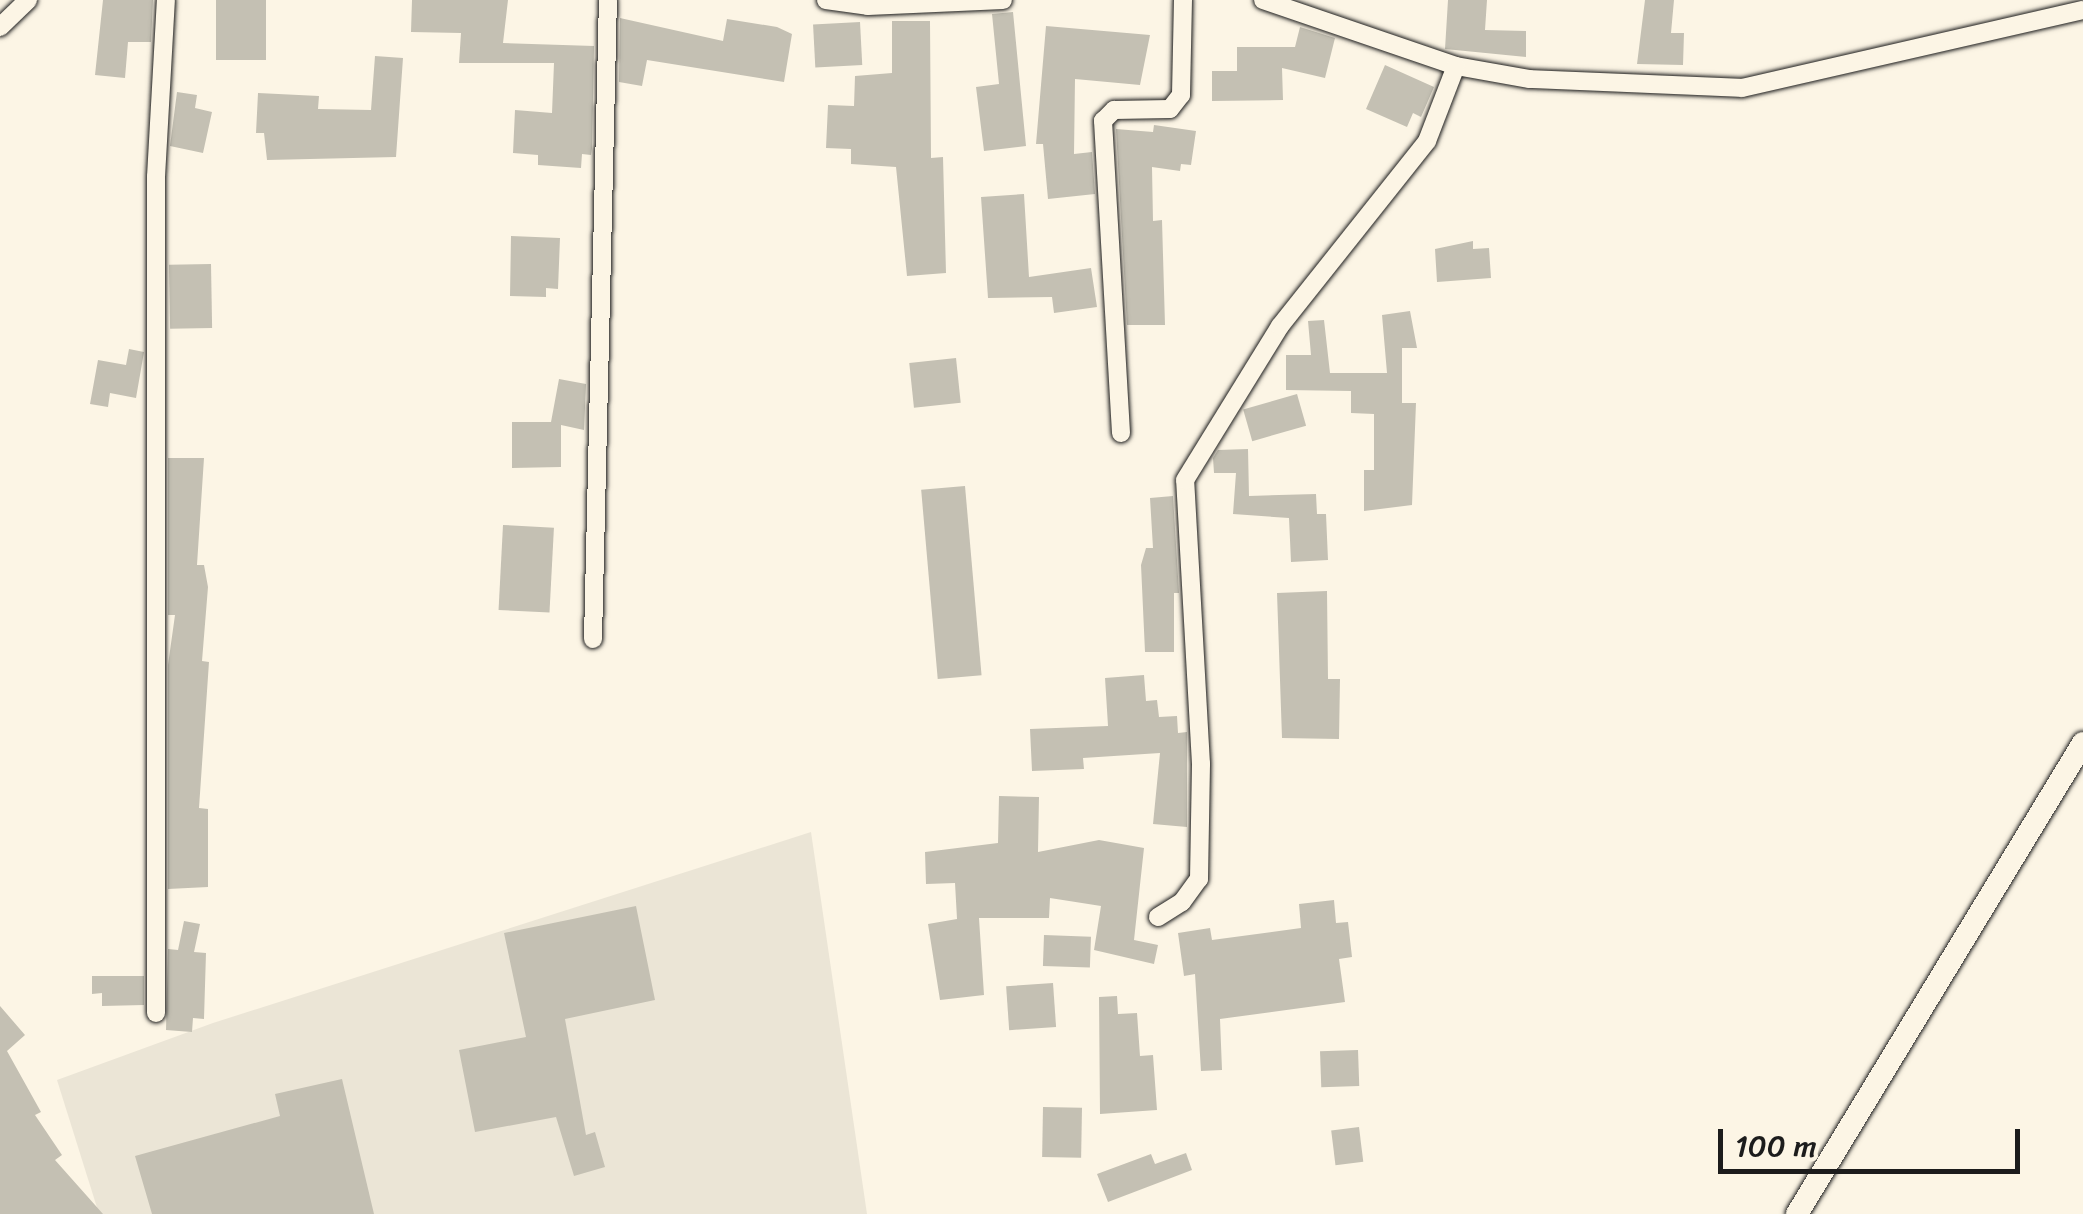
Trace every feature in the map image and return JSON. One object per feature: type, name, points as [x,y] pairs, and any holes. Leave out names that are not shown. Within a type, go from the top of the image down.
[{"type":"main road","points":[[1797,1214],[2083,744]]},
{"type":"street","points":[[0,27],[28,0]]},
{"type":"street","points":[[156,1013],[156,177],[166,0]]},
{"type":"street","points":[[593,640],[608,0]]},
{"type":"street","points":[[826,0],[1003,0]]},
{"type":"street","points":[[1122,433],[1103,120],[1114,110],[1170,109],[1181,95],[1182,0]]},
{"type":"street","points":[[1263,0],[1456,66],[1530,78],[1742,88],[2083,10]]},
{"type":"street","points":[[1158,917],[1182,902],[1198,879],[1201,764],[1185,480],[1280,326],[1427,141],[1456,66]]},
{"type":"shaded area","points":[[811,832],[867,1214],[99,1214],[57,1080],[213,1023]]},
{"type":"building","points":[[103,0],[153,0],[151,42],[128,42],[125,78],[95,75]]},
{"type":"building","points":[[216,0],[266,0],[266,60],[216,60]]},
{"type":"building","points":[[412,0],[508,0],[503,43],[594,46],[592,148],[591,155],[582,154],[581,168],[538,165],[538,155],[513,153],[515,110],[552,113],[554,63],[459,63],[461,33],[411,32]]},
{"type":"building","points":[[1448,0],[1487,0],[1485,30],[1526,31],[1526,57],[1445,49]]},
{"type":"building","points":[[1645,0],[1674,0],[1671,33],[1684,33],[1683,65],[1637,64]]},
{"type":"building","points":[[1013,12],[1026,146],[984,151],[976,87],[999,84],[992,14]]},
{"type":"building","points":[[620,18],[723,41],[727,19],[777,27],[792,34],[784,82],[647,60],[642,86],[619,82]]},
{"type":"building","points":[[892,21],[930,21],[931,158],[943,157],[946,273],[907,276],[896,167],[851,164],[851,149],[826,148],[828,105],[854,106],[855,76],[892,73]]},
{"type":"building","points":[[860,22],[862,65],[815,67],[813,24]]},
{"type":"building","points":[[1046,26],[1150,35],[1140,85],[1075,79],[1074,154],[1092,152],[1095,194],[1048,199],[1043,144],[1036,144]]},
{"type":"building","points":[[1300,27],[1335,38],[1325,78],[1282,68],[1283,100],[1212,101],[1212,71],[1237,71],[1237,47],[1295,47]]},
{"type":"building","points":[[375,56],[403,58],[396,157],[267,160],[264,133],[256,133],[258,93],[319,96],[318,109],[371,110]]},
{"type":"building","points":[[1385,65],[1434,87],[1421,117],[1413,113],[1407,127],[1366,109]]},
{"type":"building","points":[[177,92],[197,95],[195,108],[212,112],[203,153],[170,146]]},
{"type":"building","points":[[1154,125],[1196,131],[1191,165],[1181,164],[1180,171],[1152,167],[1153,221],[1162,220],[1165,325],[1127,325],[1116,129],[1153,132]]},
{"type":"building","points":[[1024,194],[1029,277],[1091,268],[1097,307],[1054,313],[1052,297],[988,298],[981,197]]},
{"type":"building","points":[[511,236],[560,238],[558,289],[546,288],[546,297],[510,296]]},
{"type":"building","points":[[1473,241],[1473,249],[1489,248],[1491,278],[1437,282],[1435,249]]},
{"type":"building","points":[[211,264],[212,328],[170,329],[169,265]]},
{"type":"building","points":[[1410,311],[1417,348],[1402,348],[1402,403],[1416,403],[1412,505],[1364,511],[1364,470],[1374,470],[1374,414],[1351,413],[1351,391],[1286,390],[1286,355],[1311,355],[1308,321],[1324,320],[1330,373],[1387,373],[1382,315]]},
{"type":"building","points":[[129,349],[144,352],[136,398],[110,393],[108,407],[90,404],[98,360],[126,365]]},
{"type":"building","points":[[956,358],[961,403],[914,408],[909,363]]},
{"type":"building","points":[[559,379],[586,384],[584,430],[561,425],[561,467],[512,468],[512,422],[551,422]]},
{"type":"building","points":[[1297,394],[1306,426],[1252,441],[1243,409]]},
{"type":"building","points":[[1248,449],[1249,496],[1316,494],[1317,514],[1326,514],[1328,560],[1291,562],[1289,518],[1233,514],[1236,473],[1214,473],[1213,458],[1218,450]]},
{"type":"building","points":[[168,458],[204,458],[197,565],[204,565],[208,587],[202,661],[209,662],[199,808],[208,809],[208,887],[168,889],[168,665],[175,615],[168,615]]},
{"type":"building","points":[[965,486],[982,675],[938,679],[921,490]]},
{"type":"building","points":[[1173,496],[1179,593],[1174,593],[1174,652],[1145,652],[1141,565],[1146,548],[1153,548],[1150,498]]},
{"type":"building","points":[[503,525],[554,528],[549,613],[499,610]]},
{"type":"building","points":[[1327,591],[1328,679],[1340,679],[1339,739],[1282,738],[1277,593]]},
{"type":"building","points":[[1144,675],[1146,701],[1157,700],[1159,717],[1177,716],[1178,733],[1187,732],[1187,827],[1153,824],[1160,753],[1083,758],[1084,769],[1032,771],[1030,729],[1108,726],[1105,678]]},
{"type":"building","points":[[999,796],[1039,797],[1038,852],[1099,840],[1144,848],[1134,940],[1158,945],[1154,964],[1094,950],[1101,906],[1050,898],[1049,918],[979,918],[984,995],[940,1000],[928,924],[957,919],[955,883],[926,884],[925,852],[998,843]]},
{"type":"building","points":[[1334,900],[1336,923],[1348,922],[1352,957],[1339,959],[1345,1002],[1220,1019],[1222,1070],[1201,1071],[1195,974],[1184,976],[1178,933],[1210,928],[1212,940],[1301,928],[1299,904]]},
{"type":"building","points":[[636,906],[655,1000],[565,1019],[586,1135],[595,1132],[605,1167],[574,1176],[556,1117],[475,1132],[459,1050],[526,1037],[504,933]]},
{"type":"building","points":[[184,921],[200,924],[194,952],[206,953],[204,1019],[193,1018],[192,1032],[166,1030],[168,949],[178,950]]},
{"type":"building","points":[[1044,935],[1091,937],[1090,968],[1043,966]]},
{"type":"building","points":[[92,976],[144,976],[144,1005],[102,1006],[102,993],[92,994]]},
{"type":"building","points":[[1053,983],[1056,1027],[1009,1030],[1006,986]]},
{"type":"building","points":[[1117,996],[1118,1014],[1137,1013],[1140,1056],[1153,1055],[1157,1110],[1100,1114],[1099,997]]},
{"type":"building","points":[[0,1006],[25,1035],[7,1051],[41,1112],[35,1115],[62,1155],[55,1160],[103,1214],[0,1214]]},
{"type":"building","points":[[1358,1050],[1359,1086],[1321,1087],[1320,1051]]},
{"type":"building","points":[[342,1079],[374,1214],[152,1214],[135,1156],[280,1116],[275,1094]]},
{"type":"building","points":[[1043,1107],[1082,1108],[1081,1158],[1042,1157]]},
{"type":"building","points":[[1359,1127],[1363,1162],[1335,1165],[1331,1130]]},
{"type":"building","points":[[1186,1153],[1192,1170],[1108,1202],[1097,1174],[1151,1154],[1155,1164]]}]
